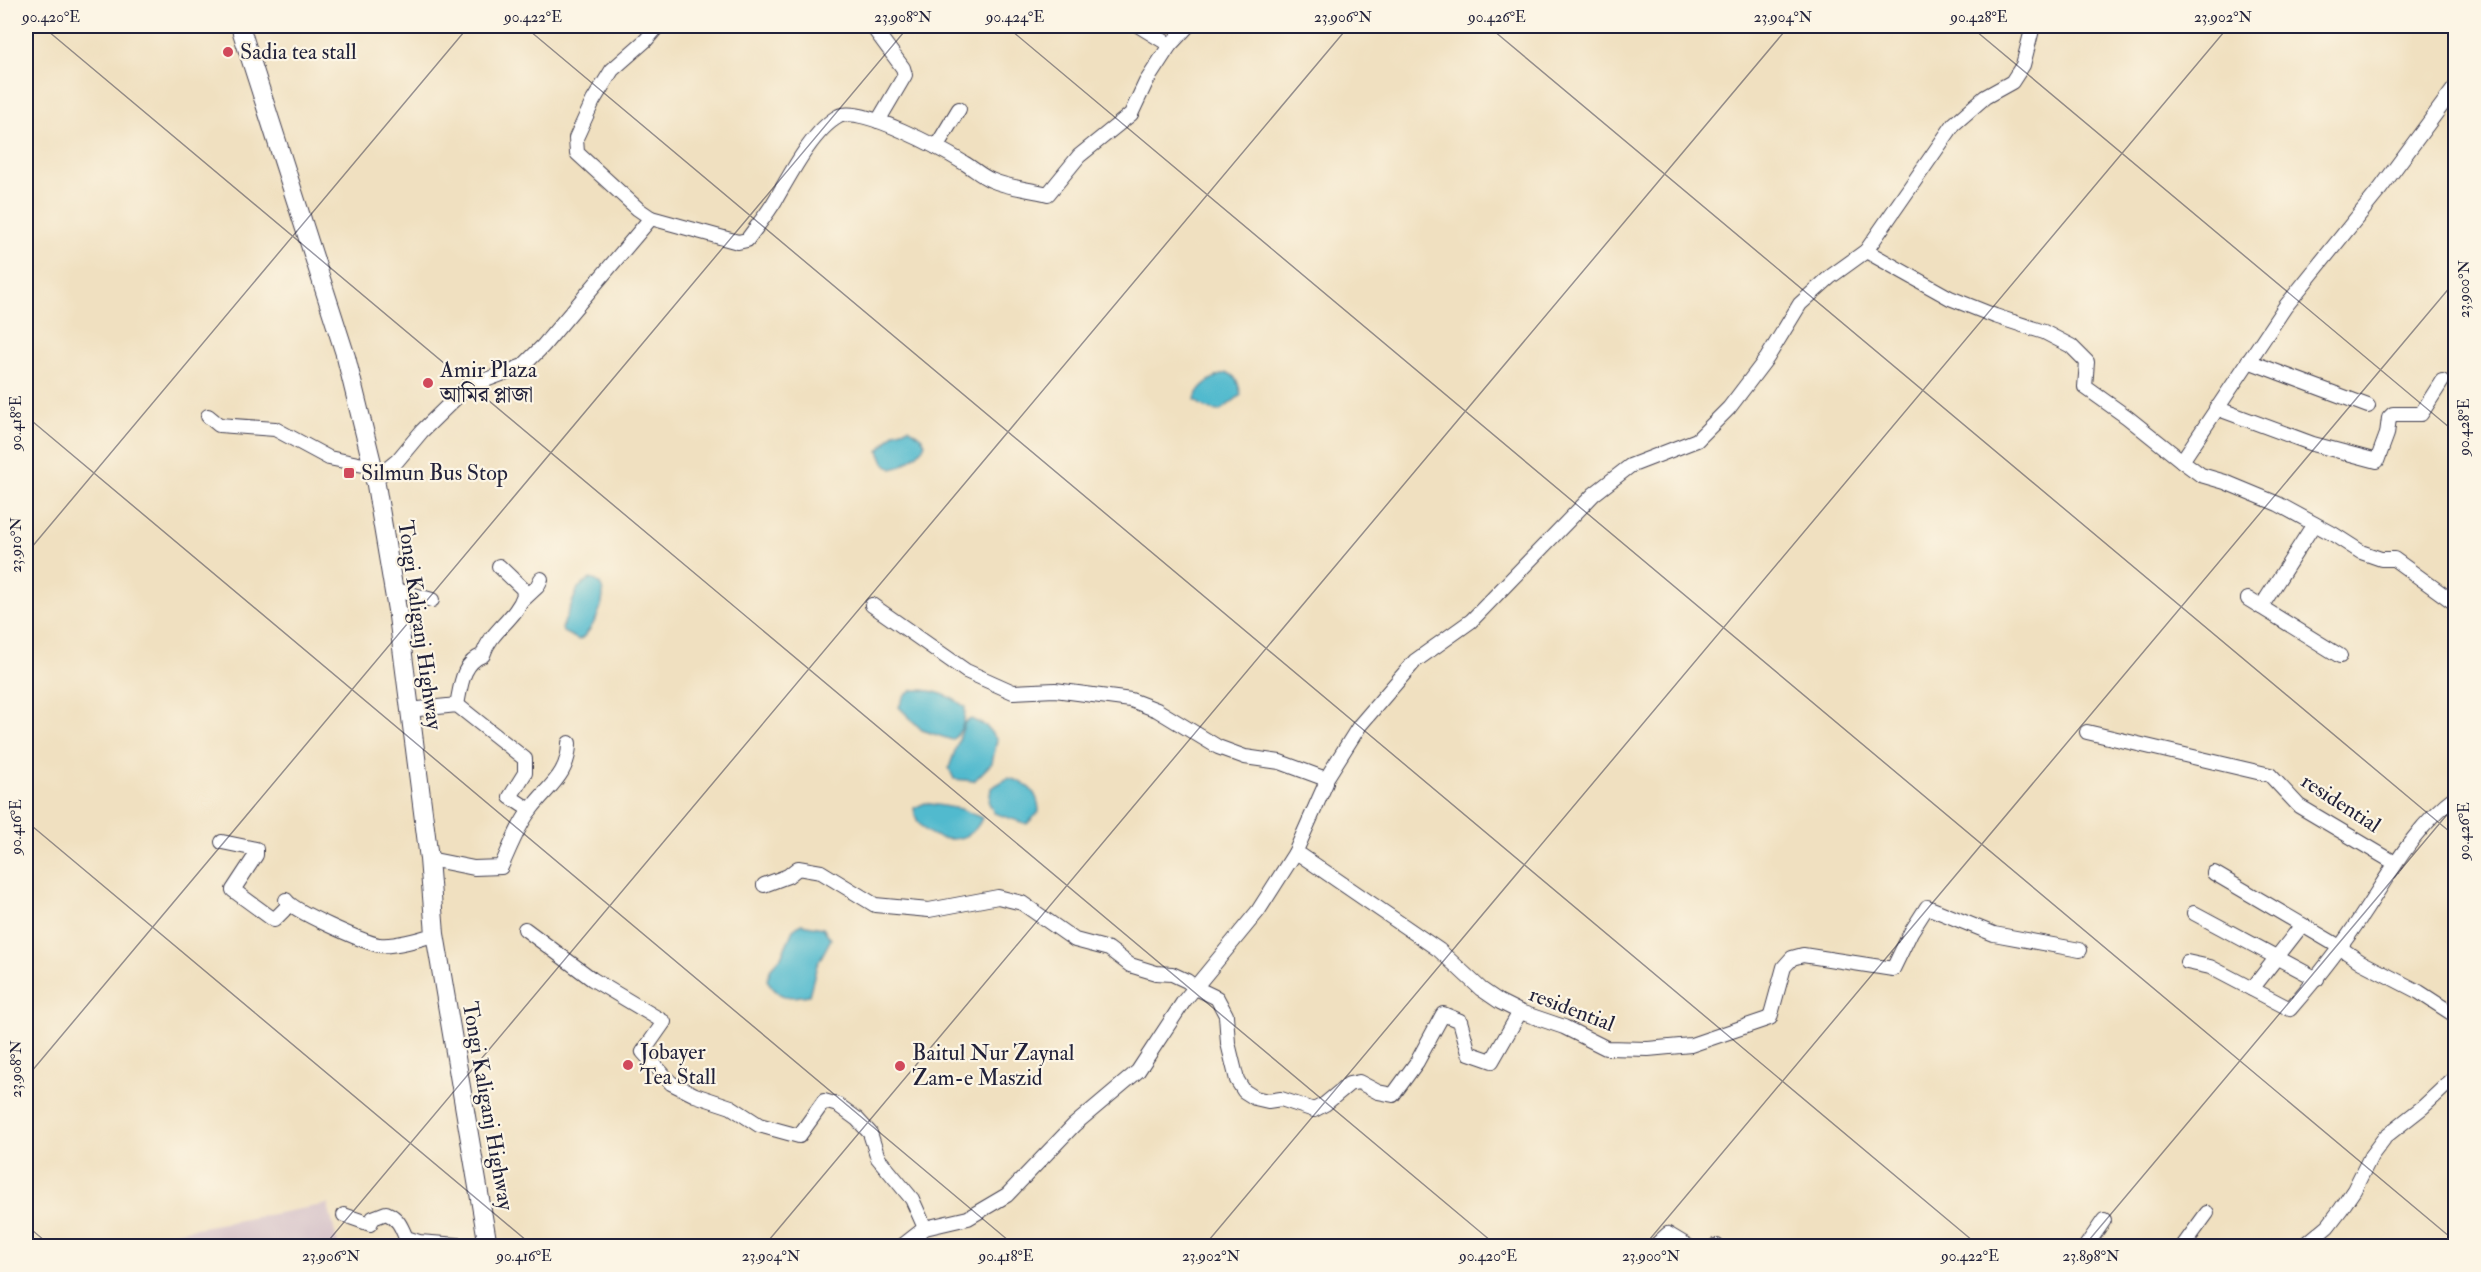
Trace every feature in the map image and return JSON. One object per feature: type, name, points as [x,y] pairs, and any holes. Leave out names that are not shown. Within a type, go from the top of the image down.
[{"type":"main road","name":"Tongi Kaliganj Highway","points":[[240,26],[346,357],[373,474],[393,589],[429,859],[435,934],[488,1246]]},
{"type":"street","points":[[658,26],[646,40],[612,70],[592,101],[576,138],[578,153],[638,209],[651,218],[738,243],[747,240],[817,136],[839,116],[850,113],[916,136],[989,180],[1048,194],[1079,156],[1131,114],[1146,82],[1170,45],[1188,26]]},
{"type":"street","points":[[872,26],[903,68],[905,75],[878,121]]},
{"type":"street","points":[[1138,26],[1170,45]]},
{"type":"street","points":[[902,1246],[925,1228],[968,1218],[1007,1195],[1074,1125],[1138,1071],[1184,1001],[1258,911],[1294,853],[1326,779],[1360,725],[1415,661],[1471,621],[1616,475],[1630,466],[1697,440],[1729,408],[1767,358],[1800,304],[1830,277],[1866,251],[1954,124],[1985,97],[2012,82],[2023,65],[2033,26]]},
{"type":"street","points":[[2182,461],[2285,307],[2380,189],[2456,86]]},
{"type":"street","points":[[936,147],[959,109]]},
{"type":"street","points":[[208,416],[219,425],[275,429],[329,458],[373,474],[397,461],[422,431],[467,387],[523,366],[543,346],[651,218]]},
{"type":"street","points":[[1866,251],[1950,298],[2044,332],[2071,346],[2087,362],[2085,387],[2201,475],[2225,482],[2278,504],[2361,552],[2381,559],[2394,559],[2456,604]]},
{"type":"street","points":[[2248,361],[2368,406]]},
{"type":"street","points":[[2216,408],[2282,433],[2377,461],[2387,434],[2389,418],[2393,414],[2421,414],[2442,381]]},
{"type":"street","points":[[2261,606],[2314,524]]},
{"type":"street","points":[[498,566],[523,590],[522,601]]},
{"type":"street","points":[[457,705],[465,670],[474,659],[483,655],[485,648],[500,628],[506,625],[524,597],[537,587],[541,579]]},
{"type":"street","points":[[393,589],[432,600]]},
{"type":"street","points":[[2248,599],[2340,656]]},
{"type":"street","points":[[872,605],[966,671],[1013,692],[1055,690],[1085,696],[1131,700],[1157,710],[1218,747],[1245,757],[1280,762],[1326,779]]},
{"type":"street","points":[[409,710],[457,705],[525,759],[525,773],[510,797],[530,810]]},
{"type":"street","name":"residential","points":[[2087,732],[2270,775],[2299,806],[2395,862],[2340,948],[2290,1009],[2284,1008],[2252,989]]},
{"type":"street","points":[[429,859],[474,868],[501,867],[530,810],[553,785],[569,760],[569,744]]},
{"type":"street","points":[[2395,862],[2443,805],[2456,796]]},
{"type":"street","points":[[222,842],[256,849],[256,855],[233,890],[274,920],[287,903],[380,945],[422,939],[435,934]]},
{"type":"street","name":"residential","points":[[1294,853],[1311,862],[1439,950],[1481,989],[1520,1012],[1564,1027],[1606,1048],[1691,1045],[1770,1018],[1784,967],[1792,957],[1803,955],[1893,969],[1911,932],[1927,907],[1994,933],[2080,950]]},
{"type":"street","points":[[764,885],[788,876],[798,868],[821,872],[875,905],[929,910],[998,897],[1022,903],[1076,940],[1109,949],[1130,965],[1156,973],[1172,974],[1217,998],[1226,1015],[1228,1043],[1237,1080],[1244,1091],[1255,1098],[1268,1101],[1281,1099],[1314,1110],[1349,1084],[1359,1082],[1378,1092],[1393,1095],[1417,1062],[1443,1014],[1460,1021],[1469,1053],[1492,1060],[1520,1012]]},
{"type":"street","points":[[2214,873],[2375,970],[2420,992],[2456,1016]]},
{"type":"street","points":[[2194,913],[2316,979]]},
{"type":"street","points":[[2187,962],[2210,967],[2252,989],[2302,925]]},
{"type":"street","points":[[525,929],[592,979],[664,1022],[643,1052],[671,1083],[695,1095],[731,1107],[759,1125],[799,1136],[824,1101],[838,1105],[870,1133],[878,1158],[912,1199],[925,1228]]},
{"type":"street","points":[[2304,1246],[2328,1226],[2341,1209],[2355,1190],[2371,1156],[2386,1136],[2456,1077]]},
{"type":"street","points":[[344,1215],[370,1224],[373,1218],[386,1213],[394,1216],[401,1224],[406,1238],[419,1242],[471,1246]]},
{"type":"street","points":[[2183,1246],[2207,1213]]},
{"type":"street","points":[[2086,1246],[2104,1220]]},
{"type":"street","points":[[1655,1246],[1668,1234],[1688,1246]]},
{"type":"shaded area","points":[[328,1204],[338,1246],[114,1246],[185,1230]]},
{"type":"water","points":[[1227,373],[1235,378],[1241,395],[1220,411],[1206,408],[1195,400],[1202,386]]},
{"type":"water","points":[[909,428],[922,438],[925,444],[911,460],[892,469],[884,463],[879,451],[895,432]]},
{"type":"water","points":[[590,579],[598,582],[603,598],[601,608],[591,628],[579,640],[563,632],[562,628],[578,588]]},
{"type":"water","points":[[913,690],[940,693],[965,707],[963,725],[952,740],[922,730],[899,707],[904,696]]},
{"type":"water","points":[[971,719],[986,726],[997,740],[992,763],[974,781],[954,779],[949,768],[965,722]]},
{"type":"water","points":[[1008,778],[1026,785],[1037,799],[1039,812],[1027,824],[994,813],[989,803],[991,788]]},
{"type":"water","points":[[925,803],[961,809],[982,818],[975,829],[966,836],[955,839],[944,838],[924,829],[917,820],[914,808]]},
{"type":"water","points":[[801,924],[823,928],[831,939],[817,965],[809,995],[785,996],[776,991],[767,980],[771,968],[781,957],[793,930]]},
{"type":"place","name":"Sadia tea stall","points":[[228,52]]},
{"type":"place","name":"Amir Plaza আমির প্লাজা","points":[[428,383]]},
{"type":"place","name":"Silmun Bus Stop","points":[[349,473]]},
{"type":"place","name":"Jobayer Tea Stall","points":[[628,1065]]},
{"type":"place","name":"Baitul Nur Zaynal Zam-e Maszid","points":[[900,1066]]}]
